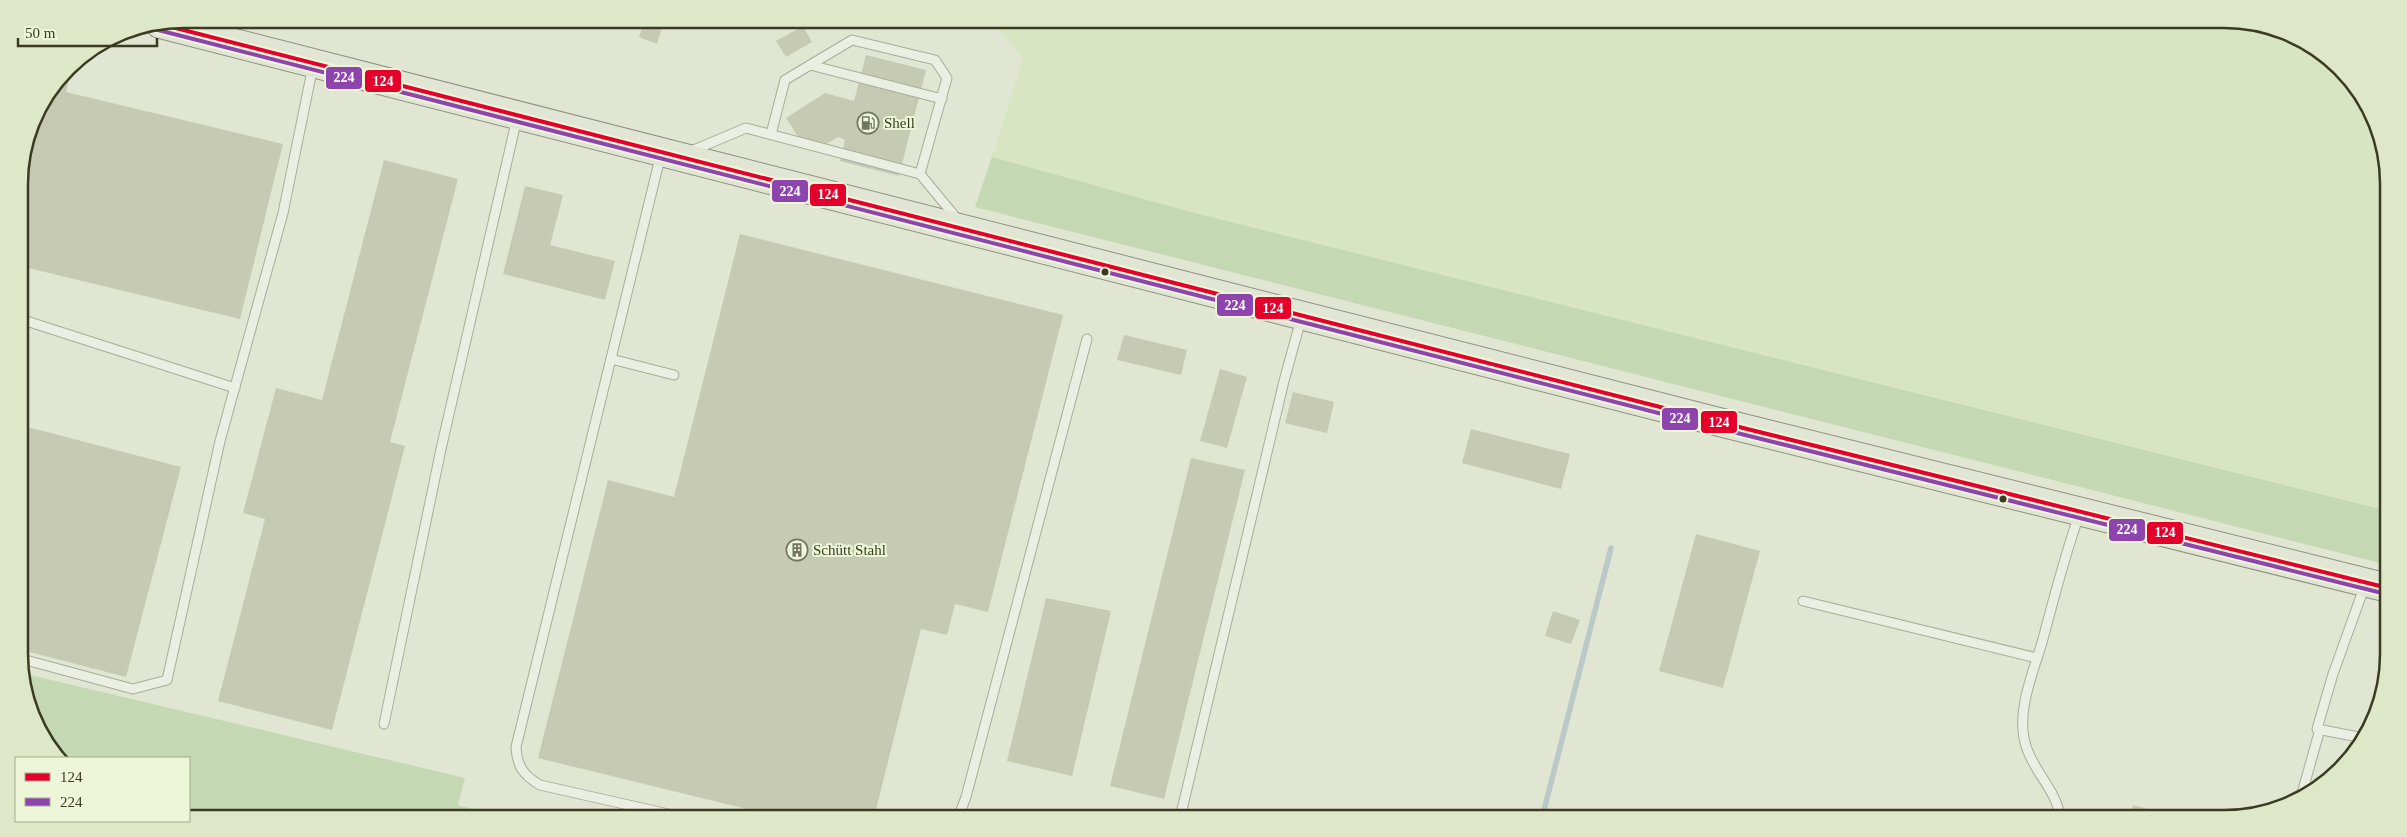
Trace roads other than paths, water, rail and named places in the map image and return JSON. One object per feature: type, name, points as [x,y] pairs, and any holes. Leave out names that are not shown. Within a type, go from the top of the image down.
[{"type":"main road","points":[[176,28],[2377,586]]},
{"type":"lane","points":[[771,134],[785,80],[852,40],[935,60],[947,78],[920,174]]},
{"type":"lane","points":[[28,661],[133,689],[167,680],[220,441],[283,213],[314,63]]},
{"type":"lane","points":[[810,65],[942,99]]},
{"type":"lane","points":[[384,724],[441,449],[518,115]]},
{"type":"lane","points":[[651,810],[540,784],[522,771],[516,760],[516,747],[611,359],[670,154],[746,128],[771,134],[920,174],[965,228]]},
{"type":"lane","points":[[1182,810],[1284,381],[1303,314]]},
{"type":"lane","points":[[28,322],[235,388]]},
{"type":"lane","points":[[961,810],[1087,339]]},
{"type":"lane","points":[[611,359],[674,375]]},
{"type":"lane","points":[[2057,809],[2054,798],[2026,746],[2023,724],[2029,687],[2063,560],[2080,512]]},
{"type":"lane","points":[[2304,787],[2320,729],[2317,728],[2333,674],[2377,586]]},
{"type":"lane","points":[[1803,601],[2037,658]]},
{"type":"lane","points":[[2320,729],[2355,736]]},
{"type":"waterway","points":[[1544,809],[1611,548]]},
{"type":"place","name":"Shell","points":[[868,123]]},
{"type":"place","name":"Schütt Stahl","points":[[797,550]]}]
